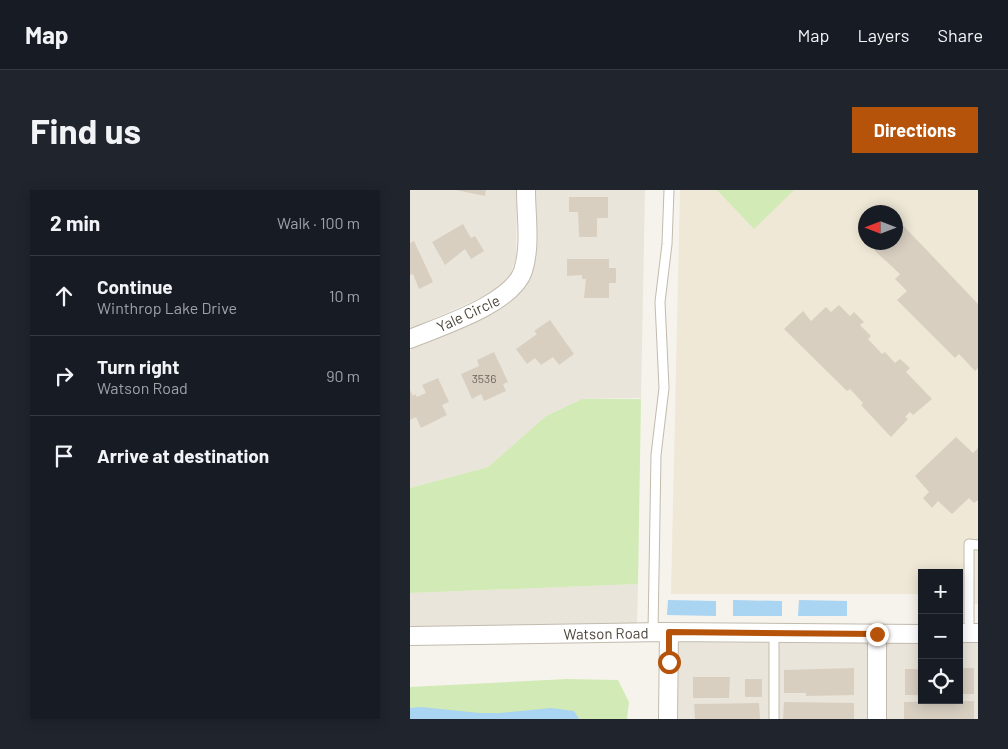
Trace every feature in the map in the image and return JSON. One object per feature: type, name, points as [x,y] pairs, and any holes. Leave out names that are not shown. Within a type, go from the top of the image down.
[{"type":"street","name":"Yale Circle","points":[[410,339],[492,304],[511,291],[523,272],[525,259],[526,190]]},
{"type":"street","name":"Watson Road","points":[[410,636],[661,632],[918,634]]},
{"type":"street","points":[[661,632],[668,719]]},
{"type":"street","points":[[876,719],[877,634]]},
{"type":"lane","points":[[661,632],[656,455],[664,388],[660,302],[667,244],[669,190]]},
{"type":"lane","points":[[969,633],[969,544],[978,545]]},
{"type":"lane","points":[[774,633],[774,719]]},
{"type":"shaded area","points":[[410,190],[517,190],[516,258],[509,278],[496,291],[410,329]]},
{"type":"shaded area","points":[[536,190],[645,190],[641,398],[582,399],[546,416],[488,467],[410,488],[410,348],[507,305],[525,287],[531,275],[534,261]]},
{"type":"shaded area","points":[[680,190],[978,190],[978,604],[963,604],[963,569],[918,569],[918,594],[671,594]]},
{"type":"shaded area","points":[[638,584],[637,624],[410,628],[410,593]]},
{"type":"shaded area","points":[[678,642],[867,643],[867,719],[677,719]]},
{"type":"shaded area","points":[[886,643],[918,643],[918,704],[963,704],[963,643],[978,643],[978,719],[886,719]]},
{"type":"green space","points":[[717,190],[794,190],[754,229]]},
{"type":"green space","points":[[582,399],[641,399],[638,584],[410,593],[410,488],[488,467],[546,416]]},
{"type":"green space","points":[[567,679],[618,680],[629,702],[627,719],[410,719],[410,687]]},
{"type":"water","points":[[668,600],[716,601],[716,616],[667,615]]},
{"type":"water","points":[[733,600],[782,601],[782,616],[733,616]]},
{"type":"water","points":[[799,600],[847,601],[847,616],[798,616]]},
{"type":"water","points":[[421,707],[480,713],[551,708],[574,711],[579,719],[410,719],[410,708]]},
{"type":"building","points":[[456,190],[486,190],[485,196]]},
{"type":"building","points":[[569,197],[608,197],[608,218],[597,218],[597,237],[579,237],[578,212],[569,212]]},
{"type":"building","points":[[463,224],[471,238],[475,236],[484,251],[471,259],[465,249],[445,265],[432,242]]},
{"type":"building","points":[[903,225],[978,304],[978,368],[975,371],[959,354],[955,358],[897,300],[907,291],[895,279],[900,274],[874,250],[903,250]]},
{"type":"building","points":[[414,241],[433,282],[419,289],[413,274],[410,275],[410,243]]},
{"type":"building","points":[[567,259],[609,259],[609,268],[616,268],[616,283],[609,283],[609,298],[584,298],[586,279],[582,279],[582,275],[567,276]]},
{"type":"building","points":[[839,305],[850,316],[854,312],[864,322],[860,325],[871,336],[868,339],[882,354],[885,352],[895,363],[900,359],[910,368],[906,372],[932,399],[913,415],[910,412],[905,417],[908,419],[891,437],[861,405],[863,403],[850,389],[847,391],[784,329],[803,311],[811,321],[826,307],[831,312]]},
{"type":"building","points":[[550,320],[574,354],[559,365],[553,357],[541,365],[535,358],[527,364],[516,349],[537,334],[534,331]]},
{"type":"building","points":[[494,352],[508,382],[503,384],[506,391],[484,401],[481,394],[472,399],[461,374],[479,366],[477,360]]},
{"type":"building","points":[[438,378],[449,402],[442,405],[447,415],[421,428],[416,417],[410,420],[410,390],[413,396],[415,394],[417,397],[426,393],[422,385]]},
{"type":"building","points":[[956,437],[973,453],[978,448],[978,500],[974,503],[969,498],[952,514],[938,501],[932,508],[923,498],[929,492],[915,476]]},
{"type":"building","points":[[854,668],[854,695],[806,696],[806,693],[784,693],[784,670]]},
{"type":"building","points":[[963,668],[974,668],[974,694],[963,694]]},
{"type":"building","points":[[905,669],[918,669],[918,695],[905,695]]},
{"type":"building","points":[[693,677],[730,677],[729,698],[693,698]]},
{"type":"building","points":[[745,679],[762,679],[762,697],[745,697]]},
{"type":"building","points":[[963,701],[974,701],[974,719],[904,719],[904,702],[918,702],[918,704],[963,704]]},
{"type":"building","points":[[784,702],[854,703],[854,719],[783,719]]},
{"type":"building","points":[[759,703],[760,719],[695,719],[694,704]]},
{"type":"route","points":[[669,662],[669,632],[877,634]]}]
